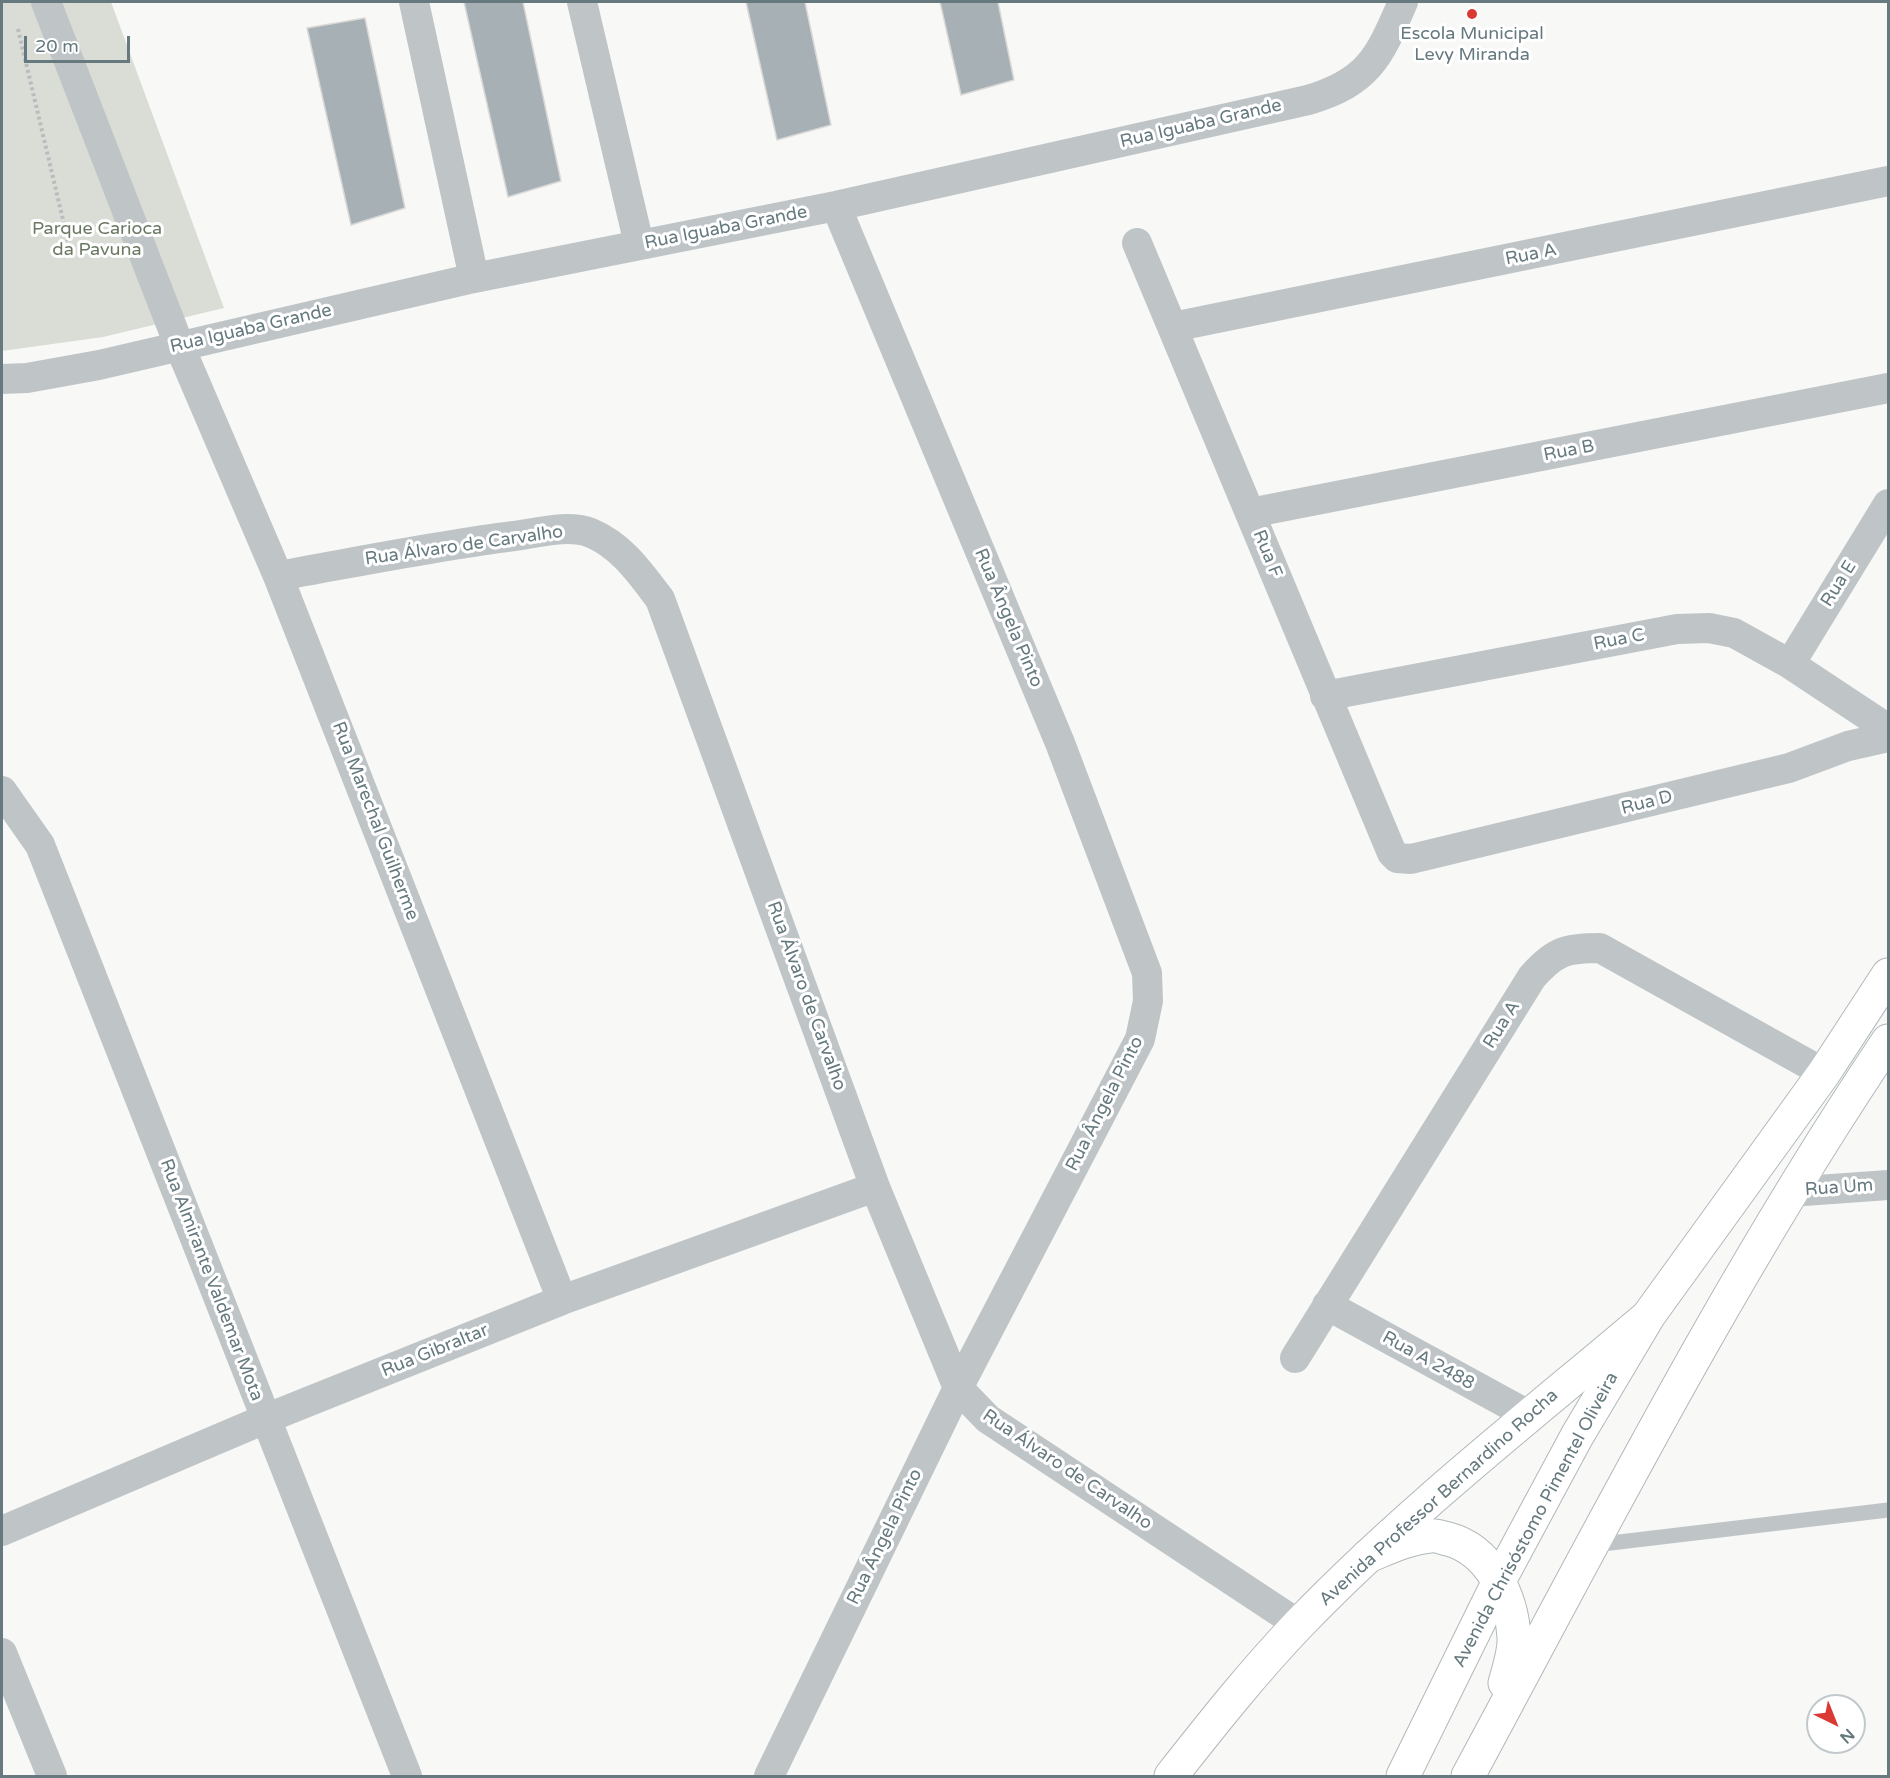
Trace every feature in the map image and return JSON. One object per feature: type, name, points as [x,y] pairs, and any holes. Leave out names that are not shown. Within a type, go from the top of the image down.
[{"type":"main road","name":"Avenida Chrisóstomo Pimentel Oliveira","points":[[1403,1776],[1499,1581],[1577,1436],[1649,1315],[1824,1073],[1888,975]]},
{"type":"main road","points":[[1473,1766],[1590,1546],[1715,1319],[1790,1192],[1888,1041]]},
{"type":"main road","name":"Avenida Professor Bernardino Rocha","points":[[1171,1776],[1225,1708],[1299,1624],[1368,1556],[1649,1315]]},
{"type":"main road","points":[[1368,1556],[1433,1535],[1459,1542],[1483,1559],[1499,1581],[1508,1605],[1515,1639],[1504,1687],[1473,1766]]},
{"type":"street","name":"Rua Marechal Guilherme","points":[[46,2],[179,345],[278,576],[562,1300]]},
{"type":"street","points":[[414,2],[474,278]]},
{"type":"street","points":[[582,2],[639,244]]},
{"type":"street","name":"Rua Iguaba Grande","points":[[2,379],[27,378],[99,365],[474,278],[836,206],[1334,92],[1358,78],[1381,52],[1403,2]]},
{"type":"street","name":"Rua A","points":[[1173,327],[1888,181]]},
{"type":"street","name":"Rua Ângela Pinto","points":[[769,1776],[958,1388],[1140,1039],[1148,1000],[1148,973],[1060,743],[836,206]]},
{"type":"street","name":"Rua F","points":[[1137,243],[1392,853],[1403,859]]},
{"type":"street","name":"Rua B","points":[[1250,513],[1888,388]]},
{"type":"street","name":"Rua E","points":[[1790,664],[1888,504]]},
{"type":"street","name":"Rua Álvaro de Carvalho","points":[[278,576],[458,543],[562,530],[588,532],[613,544],[636,567],[660,599],[875,1187],[958,1388],[988,1419],[1299,1624]]},
{"type":"street","name":"Rua C","points":[[1325,696],[1677,629],[1709,628],[1734,633],[1790,664],[1888,729]]},
{"type":"street","name":"Rua D","points":[[1403,859],[1789,768],[1848,746],[1888,737]]},
{"type":"street","name":"Rua Almirante Valdemar Mota","points":[[2,791],[40,845],[407,1776]]},
{"type":"street","name":"Rua A","points":[[1295,1358],[1532,977],[1548,958],[1570,948],[1600,948],[1824,1073]]},
{"type":"street","name":"Rua Um","points":[[1790,1192],[1888,1185]]},
{"type":"street","name":"Rua Gibraltar","points":[[2,1531],[265,1419],[562,1300],[875,1187]]},
{"type":"street","name":"Rua A 2488","points":[[1328,1305],[1530,1416]]},
{"type":"street","points":[[2,1653],[52,1776]]},
{"type":"lane","points":[[1590,1546],[1888,1510]]},
{"type":"path","points":[[17,23],[68,241]]},
{"type":"green space","name":"Parque Carioca da Pavuna","points":[[2,2],[111,2],[224,308],[103,337],[2,351]]},
{"type":"building","points":[[464,2],[523,2],[561,181],[508,197]]},
{"type":"building","points":[[746,2],[805,2],[831,125],[777,140]]},
{"type":"building","points":[[940,2],[998,2],[1014,80],[961,95]]},
{"type":"building","points":[[365,18],[405,208],[351,225],[307,28]]},
{"type":"place","name":"Escola Municipal Levy Miranda","points":[[1472,14]]}]
